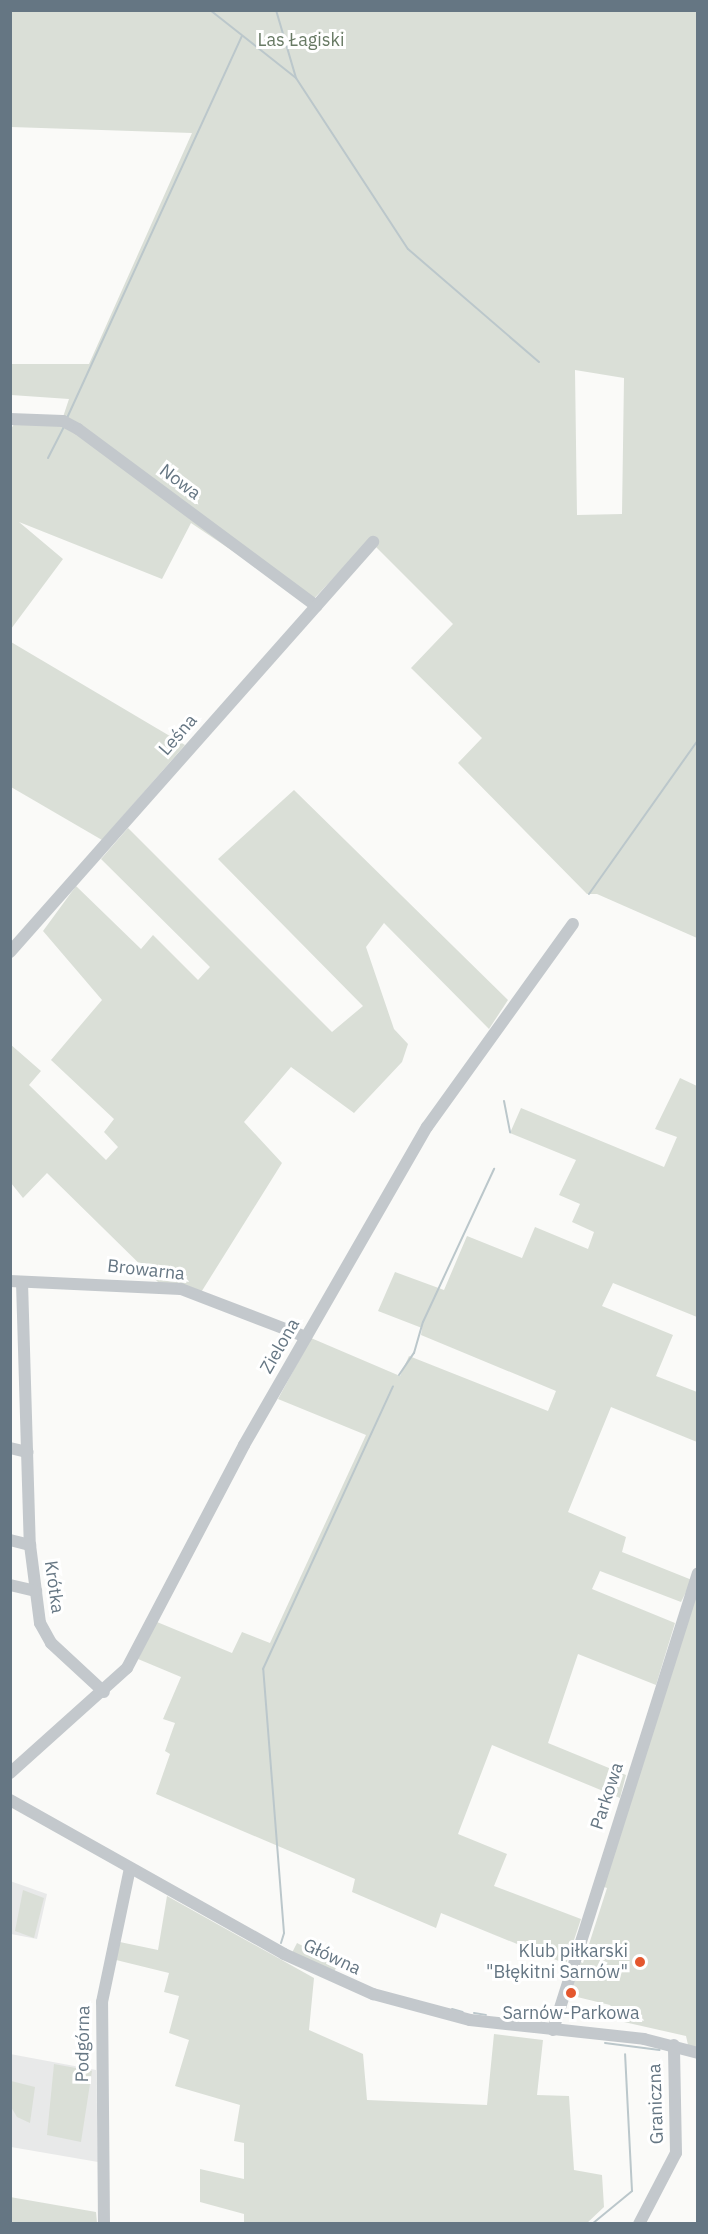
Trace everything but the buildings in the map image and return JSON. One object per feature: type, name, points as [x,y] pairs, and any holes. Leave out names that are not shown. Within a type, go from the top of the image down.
[{"type":"street","name":"Nowa","points":[[10,419],[63,421],[78,429],[316,606]]},
{"type":"street","name":"Leśna","points":[[10,952],[373,542]]},
{"type":"street","name":"Zielona","points":[[10,1773],[104,1692],[128,1668],[183,1554],[427,1127],[573,924]]},
{"type":"street","name":"Browarna","points":[[16,1281],[181,1289],[306,1337]]},
{"type":"street","name":"Krótka","points":[[16,1281],[28,1452],[30,1545],[36,1592],[46,1637],[104,1692]]},
{"type":"street","points":[[10,1448],[28,1452]]},
{"type":"street","points":[[10,1540],[30,1545]]},
{"type":"street","name":"Parkowa","points":[[553,2030],[698,1573]]},
{"type":"street","points":[[10,1585],[36,1592]]},
{"type":"street","name":"Główna","points":[[10,1800],[284,1954],[374,1994],[470,2020],[674,2045],[698,2053]]},
{"type":"street","name":"Podgórna","points":[[104,2223],[102,2002],[130,1868]]},
{"type":"street","name":"Graniczna","points":[[639,2223],[676,2153],[674,2045]]},
{"type":"shaded area","points":[[10,1881],[47,1894],[37,1939],[11,1934]]},
{"type":"shaded area","points":[[10,2054],[96,2070],[98,2162],[11,2147]]},
{"type":"green space","name":"Las Łagiski","points":[[10,11],[697,11],[697,938],[597,894],[587,894],[458,763],[482,738],[411,668],[453,624],[369,540],[310,603],[191,523],[162,579],[19,522],[63,559],[11,629],[11,429],[19,416],[63,417],[69,399],[11,395],[12,364],[89,364],[192,133],[11,127]],"holes":[[[575,370],[624,378],[622,514],[577,515]]]},
{"type":"green space","points":[[11,642],[185,745],[102,840],[11,787]]},
{"type":"green space","points":[[294,790],[508,1000],[489,1029],[384,923],[366,947],[394,1029],[408,1044],[402,1062],[354,1113],[291,1067],[244,1122],[282,1163],[200,1294],[158,1282],[47,1173],[23,1198],[11,1183],[10,1044],[41,1071],[29,1085],[106,1160],[118,1147],[104,1132],[114,1119],[51,1060],[102,1000],[43,931],[76,886],[141,949],[153,935],[198,980],[210,967],[101,859],[128,828],[332,1032],[363,1006],[218,859]]},
{"type":"green space","points":[[680,1078],[697,1086],[697,1317],[613,1283],[602,1306],[673,1335],[656,1376],[697,1392],[697,1442],[611,1407],[568,1512],[626,1537],[622,1552],[692,1580],[681,1602],[600,1571],[592,1589],[675,1623],[656,1685],[578,1654],[548,1743],[626,1775],[620,1798],[492,1745],[458,1834],[507,1854],[494,1886],[581,1919],[566,1964],[441,1913],[436,1928],[352,1892],[355,1879],[156,1794],[170,1754],[165,1751],[175,1723],[163,1719],[181,1677],[138,1659],[157,1622],[232,1653],[242,1632],[270,1643],[366,1435],[278,1399],[311,1338],[400,1376],[409,1356],[548,1411],[556,1391],[421,1335],[422,1328],[378,1311],[395,1272],[444,1290],[467,1236],[522,1258],[535,1227],[588,1249],[594,1232],[572,1222],[580,1204],[559,1195],[576,1160],[510,1133],[521,1108],[664,1167],[677,1137],[655,1129]]},
{"type":"green space","points":[[697,1586],[697,2049],[688,2045],[686,2036],[624,2022],[610,2005],[573,1996],[575,1990],[569,1987],[578,1961],[583,1963],[607,1888],[601,1886]]},
{"type":"green space","points":[[23,1890],[44,1898],[34,1938],[15,1931]]},
{"type":"green space","points":[[167,1896],[314,1978],[309,2030],[363,2054],[367,2100],[487,2105],[494,2034],[543,2040],[537,2095],[569,2096],[574,2170],[602,2175],[604,2207],[586,2224],[244,2224],[244,2214],[200,2202],[200,2169],[244,2179],[244,2143],[234,2141],[240,2105],[175,2086],[189,2040],[169,2033],[179,1996],[164,1992],[169,1973],[112,1959],[115,1941],[158,1950]]},
{"type":"green space","points":[[297,1943],[338,1964],[333,1974],[292,1953]]},
{"type":"green space","points":[[54,2064],[92,2071],[81,2142],[47,2135]]},
{"type":"green space","points":[[11,2081],[35,2087],[30,2123],[17,2117],[11,2107]]},
{"type":"green space","points":[[10,2197],[96,2212],[97,2223],[11,2223]]},
{"type":"waterway","points":[[210,10],[296,78],[408,249],[539,362]]},
{"type":"waterway","points":[[276,10],[296,78]]},
{"type":"waterway","points":[[67,418],[242,36]]},
{"type":"waterway","points":[[48,458],[64,426]]},
{"type":"waterway","points":[[589,894],[698,740]]},
{"type":"waterway","points":[[504,1101],[510,1132]]},
{"type":"waterway","points":[[399,1375],[414,1353],[423,1322],[494,1169]]},
{"type":"waterway","points":[[281,1943],[284,1933],[263,1669],[393,1386]]},
{"type":"waterway","points":[[452,2009],[463,2012]]},
{"type":"waterway","points":[[474,2013],[486,2015]]},
{"type":"waterway","points":[[605,2043],[660,2050]]},
{"type":"waterway","points":[[592,2224],[632,2191],[625,2054]]},
{"type":"place","name":"Klub piłkarski \"Błękitni Sarnów\"","points":[[640,1962]]},
{"type":"place","name":"Sarnów-Parkowa","points":[[571,1993]]}]
